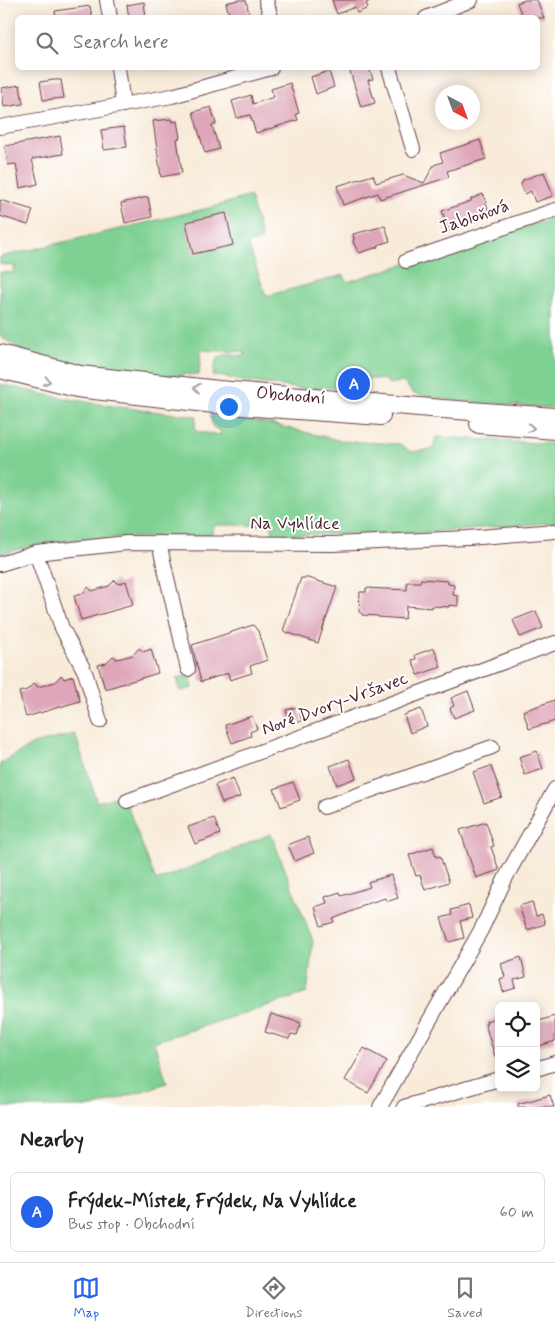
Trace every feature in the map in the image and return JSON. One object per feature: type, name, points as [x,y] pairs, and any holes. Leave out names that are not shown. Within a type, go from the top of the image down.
[{"type":"main road","points":[[0,341],[24,361]]},
{"type":"main road","name":"Obchodní","points":[[0,354],[80,375],[219,390],[555,417]]},
{"type":"main road","name":"Obchodní","points":[[0,370],[77,388],[215,404],[555,430]]},
{"type":"street","points":[[107,0],[110,15]]},
{"type":"street","points":[[266,0],[270,15]]},
{"type":"street","points":[[434,15],[471,0]]},
{"type":"street","points":[[118,70],[124,105]]},
{"type":"street","points":[[0,127],[172,96],[264,70]]},
{"type":"street","points":[[391,70],[414,149]]},
{"type":"street","name":"Jabloňová","points":[[406,261],[555,210]]},
{"type":"street","name":"Na Vyhlídce","points":[[0,564],[36,553],[127,543],[332,544],[468,538],[555,531]]},
{"type":"street","points":[[159,543],[188,669]]},
{"type":"street","points":[[36,553],[62,628],[85,672],[100,721]]},
{"type":"street","name":"Nové Dvory-Vršavec","points":[[127,801],[555,643]]},
{"type":"street","points":[[324,807],[492,747]]},
{"type":"street","points":[[380,1107],[481,930],[507,875],[555,789]]},
{"type":"street","points":[[540,1068],[555,1063]]},
{"type":"street","points":[[404,1107],[495,1081]]},
{"type":"green space","points":[[250,196],[262,239],[248,244],[266,296],[344,275],[347,282],[555,218],[555,408],[456,401],[414,394],[403,382],[388,384],[387,380],[349,377],[348,386],[303,389],[213,376],[218,358],[225,355],[244,356],[245,352],[201,350],[199,375],[183,374],[183,376],[147,377],[75,366],[27,354],[0,336],[0,272],[13,273],[15,266],[0,264],[0,257],[209,208]]},
{"type":"green space","points":[[0,384],[97,404],[196,416],[195,427],[198,432],[221,435],[220,430],[213,427],[210,416],[262,422],[342,441],[400,444],[411,452],[433,449],[436,437],[555,444],[555,525],[546,523],[414,533],[277,535],[273,533],[272,525],[215,525],[212,533],[208,535],[77,540],[25,548],[0,555]]},
{"type":"green space","points":[[190,675],[193,688],[180,691],[177,678]]},
{"type":"green space","points":[[75,734],[97,802],[123,795],[156,881],[271,834],[313,941],[307,993],[154,1042],[167,1083],[93,1107],[0,1107],[0,764],[33,744]]},
{"type":"building","points":[[246,0],[249,15],[229,15],[226,3]]},
{"type":"building","points":[[332,0],[370,1],[366,3],[368,8],[357,13],[355,7],[337,14]]},
{"type":"building","points":[[525,0],[537,0],[544,18],[540,18],[540,15],[522,15],[517,3]]},
{"type":"building","points":[[144,2],[146,15],[129,15],[127,5]]},
{"type":"building","points":[[90,6],[92,15],[56,15],[55,11]]},
{"type":"building","points":[[350,70],[370,70],[373,79],[368,80],[375,103],[361,107]]},
{"type":"building","points":[[329,71],[334,87],[316,94],[311,77]]},
{"type":"building","points":[[61,80],[64,98],[43,100],[40,82]]},
{"type":"building","points":[[290,83],[299,113],[296,114],[298,120],[256,133],[250,115],[237,118],[232,101],[251,95],[253,104],[274,97],[271,89]]},
{"type":"building","points":[[20,85],[23,104],[4,107],[2,88]]},
{"type":"building","points":[[211,107],[216,124],[212,125],[219,149],[205,153],[193,112]]},
{"type":"building","points":[[172,119],[173,122],[177,121],[180,138],[177,139],[182,173],[161,177],[153,121]]},
{"type":"building","points":[[124,127],[127,147],[104,150],[101,130]]},
{"type":"building","points":[[60,136],[63,154],[32,159],[38,184],[20,188],[16,164],[8,165],[5,146]]},
{"type":"building","points":[[480,140],[486,159],[447,171],[449,177],[380,199],[378,193],[343,205],[337,186],[373,175],[376,183],[403,175],[424,183],[434,165],[443,162],[440,153]]},
{"type":"building","points":[[544,172],[553,196],[535,202],[531,191],[525,194],[521,184],[523,180]]},
{"type":"building","points":[[483,194],[490,215],[449,231],[442,211],[471,201],[471,199]]},
{"type":"building","points":[[148,197],[152,217],[125,223],[121,203]]},
{"type":"building","points":[[0,200],[33,210],[28,225],[0,216]]},
{"type":"building","points":[[226,213],[233,245],[193,254],[186,222]]},
{"type":"building","points":[[385,226],[390,241],[359,253],[353,242],[353,234]]},
{"type":"building","points":[[301,578],[308,578],[337,587],[318,643],[283,631]]},
{"type":"building","points":[[421,579],[448,581],[448,584],[454,585],[453,595],[458,596],[458,606],[432,606],[432,608],[406,606],[405,619],[362,615],[359,612],[360,592],[366,592],[366,588],[407,590],[407,582],[420,582]]},
{"type":"building","points":[[115,580],[118,584],[126,581],[133,605],[81,620],[74,596],[82,594],[88,587],[92,591],[109,586]]},
{"type":"building","points":[[536,611],[543,628],[520,637],[513,620]]},
{"type":"building","points":[[253,625],[258,631],[267,660],[250,666],[252,673],[230,680],[228,673],[201,682],[192,645]]},
{"type":"building","points":[[139,648],[143,652],[151,649],[158,673],[105,689],[98,665],[106,663],[113,656],[117,659],[133,655]]},
{"type":"building","points":[[434,648],[441,667],[418,675],[412,660],[416,659],[415,655]]},
{"type":"building","points":[[61,675],[64,679],[73,676],[80,701],[26,717],[19,692],[27,690],[34,683],[38,687],[55,682]]},
{"type":"building","points":[[468,691],[475,710],[454,718],[450,708],[454,706],[451,698]]},
{"type":"building","points":[[555,700],[555,721],[529,729],[523,711]]},
{"type":"building","points":[[298,707],[302,721],[290,724],[286,710]]},
{"type":"building","points":[[421,709],[427,726],[410,733],[404,715]]},
{"type":"building","points":[[252,716],[257,729],[250,732],[251,736],[232,743],[225,725]]},
{"type":"building","points":[[537,751],[543,769],[525,775],[519,757]]},
{"type":"building","points":[[349,759],[356,778],[337,785],[330,766]]},
{"type":"building","points":[[491,766],[502,797],[484,803],[473,772]]},
{"type":"building","points":[[233,778],[240,797],[222,803],[215,785]]},
{"type":"building","points":[[293,782],[300,800],[281,807],[274,789]]},
{"type":"building","points":[[214,818],[220,834],[195,844],[188,827]]},
{"type":"building","points":[[486,822],[494,846],[491,847],[499,870],[476,878],[460,830]]},
{"type":"building","points":[[308,837],[314,853],[295,861],[288,845]]},
{"type":"building","points":[[433,847],[436,857],[440,856],[449,882],[425,890],[420,875],[416,876],[409,855]]},
{"type":"building","points":[[391,875],[398,898],[386,902],[385,898],[360,906],[360,908],[333,919],[334,922],[321,926],[315,907],[327,903],[325,897],[340,892],[341,896],[370,887],[368,882]]},
{"type":"building","points":[[532,902],[536,916],[542,914],[545,924],[527,930],[519,906]]},
{"type":"building","points":[[469,905],[472,918],[460,921],[464,938],[449,942],[441,918],[452,915],[451,910]]},
{"type":"building","points":[[521,957],[526,977],[514,980],[516,988],[503,992],[500,979],[505,977],[501,964]]},
{"type":"building","points":[[271,1014],[301,1023],[297,1035],[291,1034],[289,1039],[265,1032]]},
{"type":"building","points":[[555,1016],[555,1041],[540,1046],[540,1021]]},
{"type":"building","points":[[495,1018],[495,1057],[485,1024],[487,1024],[486,1021]]},
{"type":"building","points":[[364,1048],[387,1061],[368,1093],[345,1080]]},
{"type":"building","points":[[550,1095],[554,1107],[518,1107],[518,1104]]},
{"type":"place","name":"Frýdek-Místek, Frýdek, Na Vyhlídce","points":[[354,384]]}]
